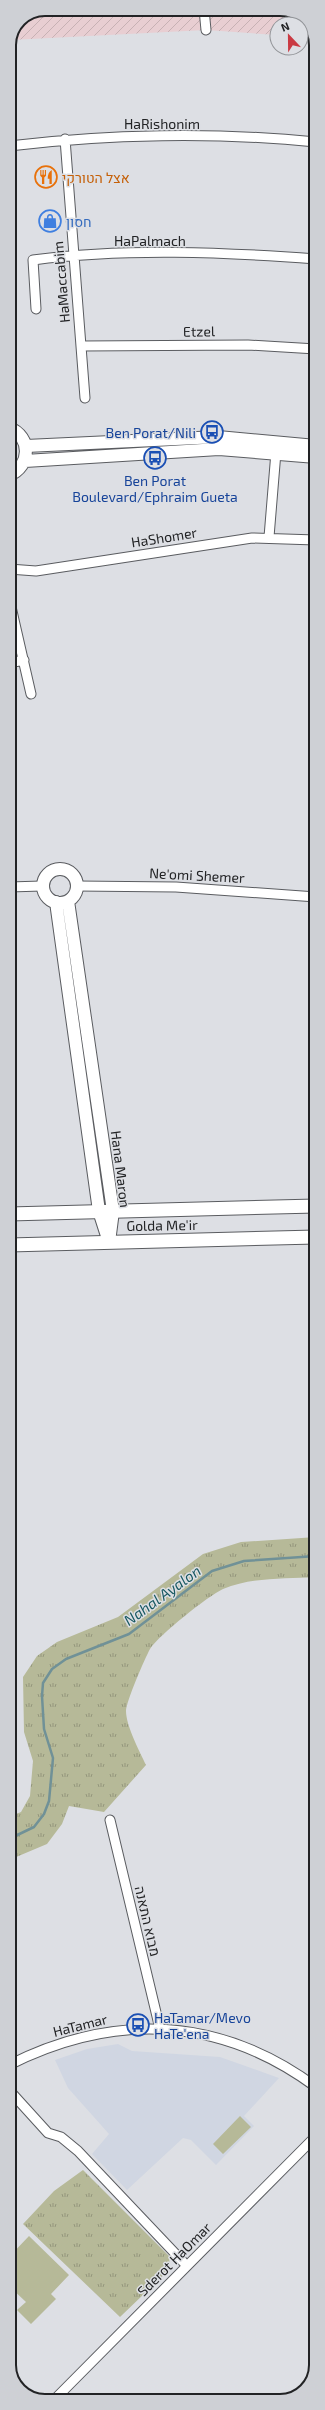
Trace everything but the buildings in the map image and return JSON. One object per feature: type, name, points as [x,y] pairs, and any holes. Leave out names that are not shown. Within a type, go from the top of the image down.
[{"type":"main road","name":"Golda Me'ir","points":[[16,1214],[309,1206]]},
{"type":"main road","name":"Golda Me'ir","points":[[16,1245],[309,1237]]},
{"type":"street","points":[[205,16],[206,30]]},
{"type":"street","name":"HaRishonim","points":[[16,145],[64,139],[153,136],[288,139],[309,141]]},
{"type":"street","name":"HaMaccabim","points":[[64,139],[85,398]]},
{"type":"street","name":"HaPalmach","points":[[36,309],[33,260],[73,255],[183,254],[309,259]]},
{"type":"street","name":"Etzel","points":[[81,346],[248,345],[309,349]]},
{"type":"street","points":[[16,432],[19,434],[26,446],[25,461],[16,472]]},
{"type":"street","points":[[26,446],[218,437],[309,445]]},
{"type":"street","points":[[25,461],[219,449],[276,452],[309,456]]},
{"type":"street","points":[[269,537],[276,452]]},
{"type":"street","name":"HaShomer","points":[[16,570],[36,571],[269,537],[309,540]]},
{"type":"street","points":[[16,627],[31,694]]},
{"type":"street","points":[[16,662],[24,660]]},
{"type":"street","points":[[60,868],[72,874],[77,886],[76,892],[62,902],[48,898],[42,886],[48,874],[60,868]]},
{"type":"street","points":[[16,887],[42,886]]},
{"type":"street","name":"Ne'omi Shemer","points":[[77,886],[176,887],[309,896]]},
{"type":"street","name":"Hana Maron","points":[[62,902],[113,1211],[109,1242]]},
{"type":"street","name":"Hana Maron","points":[[62,902],[99,1212],[109,1242]]},
{"type":"street","name":"מבוא התאנה","points":[[110,1820],[160,2029]]},
{"type":"street","name":"HaTamar","points":[[16,2062],[47,2047],[72,2040],[127,2028],[160,2029],[203,2033],[229,2041],[280,2063],[309,2082]]},
{"type":"street","points":[[16,2098],[48,2133],[61,2137],[78,2151],[187,2266]]},
{"type":"street","name":"Sderot HaOmar","points":[[60,2394],[309,2143]]},
{"type":"shaded area","points":[[45,16],[269,16],[269,34],[206,30],[17,40],[21,29],[29,21],[34,18]]},
{"type":"shaded area","points":[[118,2044],[132,2051],[220,2057],[279,2078],[244,2116],[254,2126],[216,2165],[191,2140],[183,2138],[127,2190],[92,2154],[109,2134],[68,2088],[55,2060],[87,2049]]},
{"type":"green space","points":[[309,1537],[309,1577],[257,1580],[223,1589],[184,1616],[163,1635],[150,1649],[140,1670],[126,1711],[128,1724],[146,1765],[104,1812],[69,1806],[62,1824],[47,1844],[16,1857],[16,1814],[21,1812],[30,1796],[33,1761],[24,1732],[23,1677],[37,1656],[57,1642],[118,1617],[203,1554],[241,1542]]},
{"type":"green space","points":[[240,2116],[251,2127],[223,2154],[213,2144]]},
{"type":"green space","points":[[83,2170],[169,2256],[170,2269],[120,2317],[23,2224],[54,2191]]},
{"type":"green space","points":[[29,2236],[69,2275],[51,2294],[56,2299],[31,2324],[17,2310],[26,2302],[16,2293],[16,2250]]},
{"type":"waterway","name":"Nahal Ayalon","points":[[16,1836],[34,1827],[44,1814],[49,1801],[53,1758],[44,1729],[42,1696],[43,1683],[52,1669],[66,1659],[129,1634],[212,1571],[244,1561],[309,1556]]},
{"type":"place","name":"אצל הטורקי","points":[[46,177]]},
{"type":"place","name":"חסון","points":[[50,221]]},
{"type":"place","name":"Ben Porat/Nili","points":[[212,432]]},
{"type":"place","name":"Ben Porat Boulevard/Ephraim Gueta","points":[[155,458]]},
{"type":"place","name":"HaTamar/Mevo HaTe'ena","points":[[138,2025]]}]
